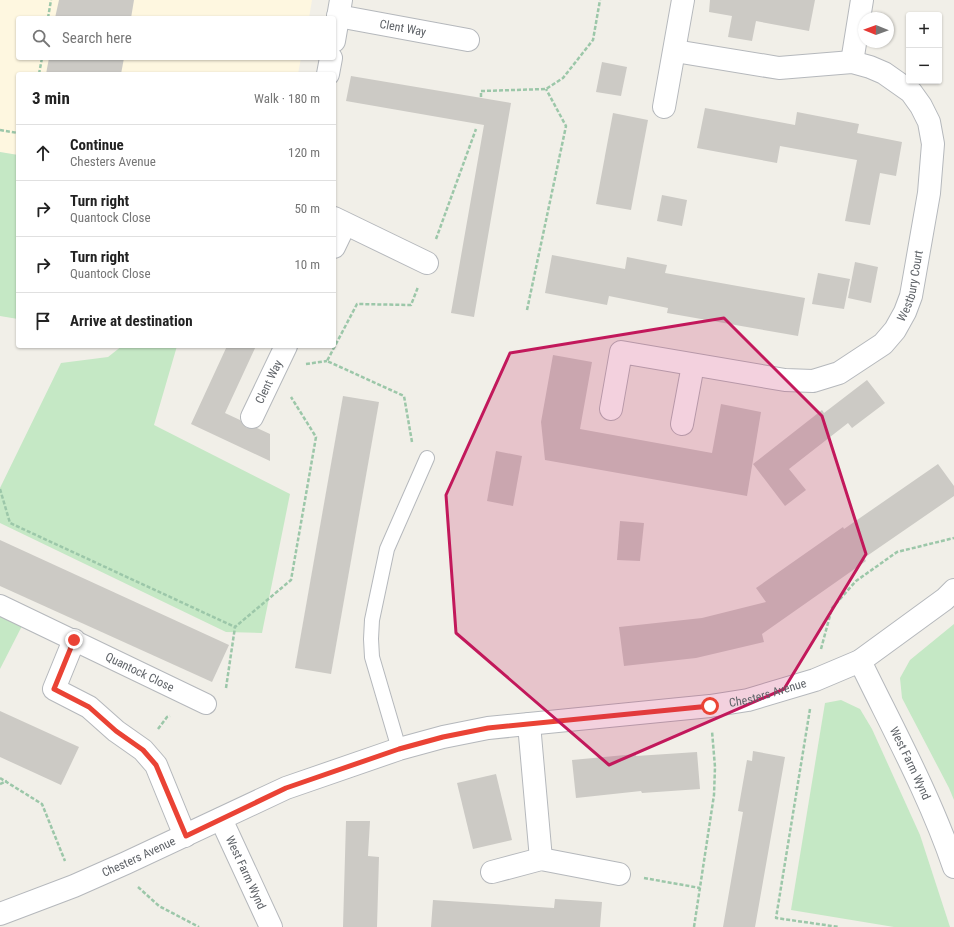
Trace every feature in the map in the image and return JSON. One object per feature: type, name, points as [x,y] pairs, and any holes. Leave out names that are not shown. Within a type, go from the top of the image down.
[{"type":"street","points":[[664,107],[683,0]]},
{"type":"street","points":[[852,62],[862,0]]},
{"type":"street","name":"Clent Way","points":[[336,30],[340,8],[468,40]]},
{"type":"street","name":"Westbury Court","points":[[611,409],[621,352],[785,380],[813,381],[827,378],[852,366],[883,344],[895,330],[905,312],[911,296],[932,172],[933,144],[929,122],[921,106],[911,92],[898,82],[870,67],[852,62],[779,68],[675,51]]},
{"type":"street","points":[[328,72],[331,60]]},
{"type":"street","points":[[336,238],[340,221],[427,263]]},
{"type":"street","name":"Clent Way","points":[[252,417],[285,348]]},
{"type":"street","points":[[682,424],[692,365]]},
{"type":"street","name":"Chesters Avenue","points":[[0,914],[74,886],[186,836],[286,788],[399,749],[443,737],[488,728],[710,706],[748,700],[815,680],[860,661],[945,599],[954,590]]},
{"type":"street","name":"Quantock Close","points":[[0,605],[206,704]]},
{"type":"street","points":[[74,640],[54,689],[89,707],[116,731],[143,750],[156,765],[186,836]]},
{"type":"street","name":"West Farm Wynd","points":[[860,661],[933,813],[954,867]]},
{"type":"street","points":[[529,724],[541,859]]},
{"type":"street","name":"West Farm Wynd","points":[[221,819],[271,927]]},
{"type":"street","points":[[492,872],[541,859],[619,874]]},
{"type":"lane","points":[[399,749],[374,663],[371,639],[372,620],[387,549],[427,458]]},
{"type":"path","points":[[48,16],[51,0]]},
{"type":"path","points":[[481,97],[481,91],[546,90],[563,78],[593,40],[600,0]]},
{"type":"path","points":[[39,72],[42,60]]},
{"type":"path","points":[[527,310],[566,126],[546,90]]},
{"type":"path","points":[[336,344],[357,304],[411,305],[476,128]]},
{"type":"path","points":[[0,130],[16,133]]},
{"type":"path","points":[[334,348],[327,361],[404,396],[412,443],[427,458]]},
{"type":"path","points":[[143,750],[167,717],[225,697],[235,626],[291,580],[316,437],[275,370]]},
{"type":"path","points":[[0,489],[10,523],[235,626]]},
{"type":"path","points":[[839,927],[776,918],[819,655],[832,608],[856,581],[897,552],[954,538]]},
{"type":"path","points":[[694,927],[714,795],[715,767],[710,706]]},
{"type":"path","points":[[0,778],[8,781],[42,804],[74,886]]},
{"type":"path","points":[[0,784],[8,781]]},
{"type":"path","points":[[126,863],[131,877],[147,897],[179,918],[198,927]]},
{"type":"path","points":[[619,874],[700,888]]},
{"type":"highlighted area","points":[[724,318],[822,416],[866,554],[784,689],[609,765],[456,633],[446,495],[510,353]]},
{"type":"shaded area","points":[[0,0],[312,0],[309,16],[16,16],[16,60],[301,60],[298,72],[16,72],[16,155],[0,152]]},
{"type":"green space","points":[[0,152],[16,155],[16,319],[0,316]]},
{"type":"green space","points":[[119,348],[176,348],[154,425],[290,494],[262,633],[226,632],[0,523],[0,488],[61,363],[108,357]]},
{"type":"green space","points":[[0,611],[24,622],[0,669]]},
{"type":"green space","points":[[954,624],[954,800],[902,698],[900,678],[910,660]]},
{"type":"green space","points":[[841,700],[860,709],[872,729],[920,835],[950,927],[894,927],[791,910],[825,703]]},
{"type":"building","points":[[59,0],[134,0],[131,16],[55,16]]},
{"type":"building","points":[[710,0],[815,0],[809,31],[756,21],[752,41],[728,37],[732,16],[709,12]]},
{"type":"building","points":[[49,60],[124,60],[121,72],[46,72]]},
{"type":"building","points":[[602,62],[627,67],[621,96],[596,92]]},
{"type":"building","points":[[351,76],[511,103],[474,317],[451,313],[484,125],[346,101]]},
{"type":"building","points":[[705,108],[795,125],[797,112],[859,124],[857,133],[902,142],[896,176],[880,173],[870,225],[845,221],[857,160],[780,146],[777,163],[697,148]]},
{"type":"building","points":[[613,113],[648,120],[631,210],[596,204]]},
{"type":"building","points":[[662,195],[687,200],[682,226],[657,221]]},
{"type":"building","points":[[552,255],[625,269],[627,257],[667,265],[665,273],[805,298],[798,336],[667,313],[668,308],[609,296],[607,305],[545,293]]},
{"type":"building","points":[[855,262],[878,267],[871,303],[848,298]]},
{"type":"building","points":[[818,273],[850,279],[844,309],[812,304]]},
{"type":"building","points":[[226,348],[255,348],[225,413],[240,420],[247,428],[257,428],[270,434],[270,461],[191,424]]},
{"type":"building","points":[[553,355],[592,362],[580,429],[712,453],[721,404],[761,412],[747,496],[545,460],[541,422]]},
{"type":"building","points":[[867,380],[885,403],[852,428],[848,423],[789,469],[806,490],[785,506],[753,464],[822,410],[824,413]]},
{"type":"building","points":[[343,396],[379,402],[331,674],[295,668]]},
{"type":"building","points":[[496,451],[522,456],[513,506],[487,501]]},
{"type":"building","points":[[938,464],[954,486],[954,496],[864,558],[866,561],[762,634],[764,642],[696,658],[624,666],[619,627],[702,618],[766,602],[756,588],[843,527],[844,529]]},
{"type":"building","points":[[620,521],[644,523],[640,561],[617,560]]},
{"type":"building","points":[[0,540],[229,645],[212,682],[0,586]]},
{"type":"building","points":[[0,711],[79,747],[61,785],[0,757]]},
{"type":"building","points":[[753,751],[785,757],[755,927],[723,927],[743,812],[738,811],[747,760],[752,761]]},
{"type":"building","points":[[697,752],[700,789],[642,793],[641,791],[576,798],[572,760],[636,754],[636,756]]},
{"type":"building","points":[[496,774],[512,840],[473,849],[457,783]]},
{"type":"building","points":[[346,821],[370,821],[368,856],[379,857],[377,927],[343,927]]},
{"type":"building","points":[[555,899],[602,902],[600,927],[431,927],[433,900],[554,908]]},
{"type":"route","points":[[74,640],[54,689],[89,707],[116,731],[143,750],[156,765],[186,836],[286,788],[399,749],[443,737],[488,728],[710,706]]}]
